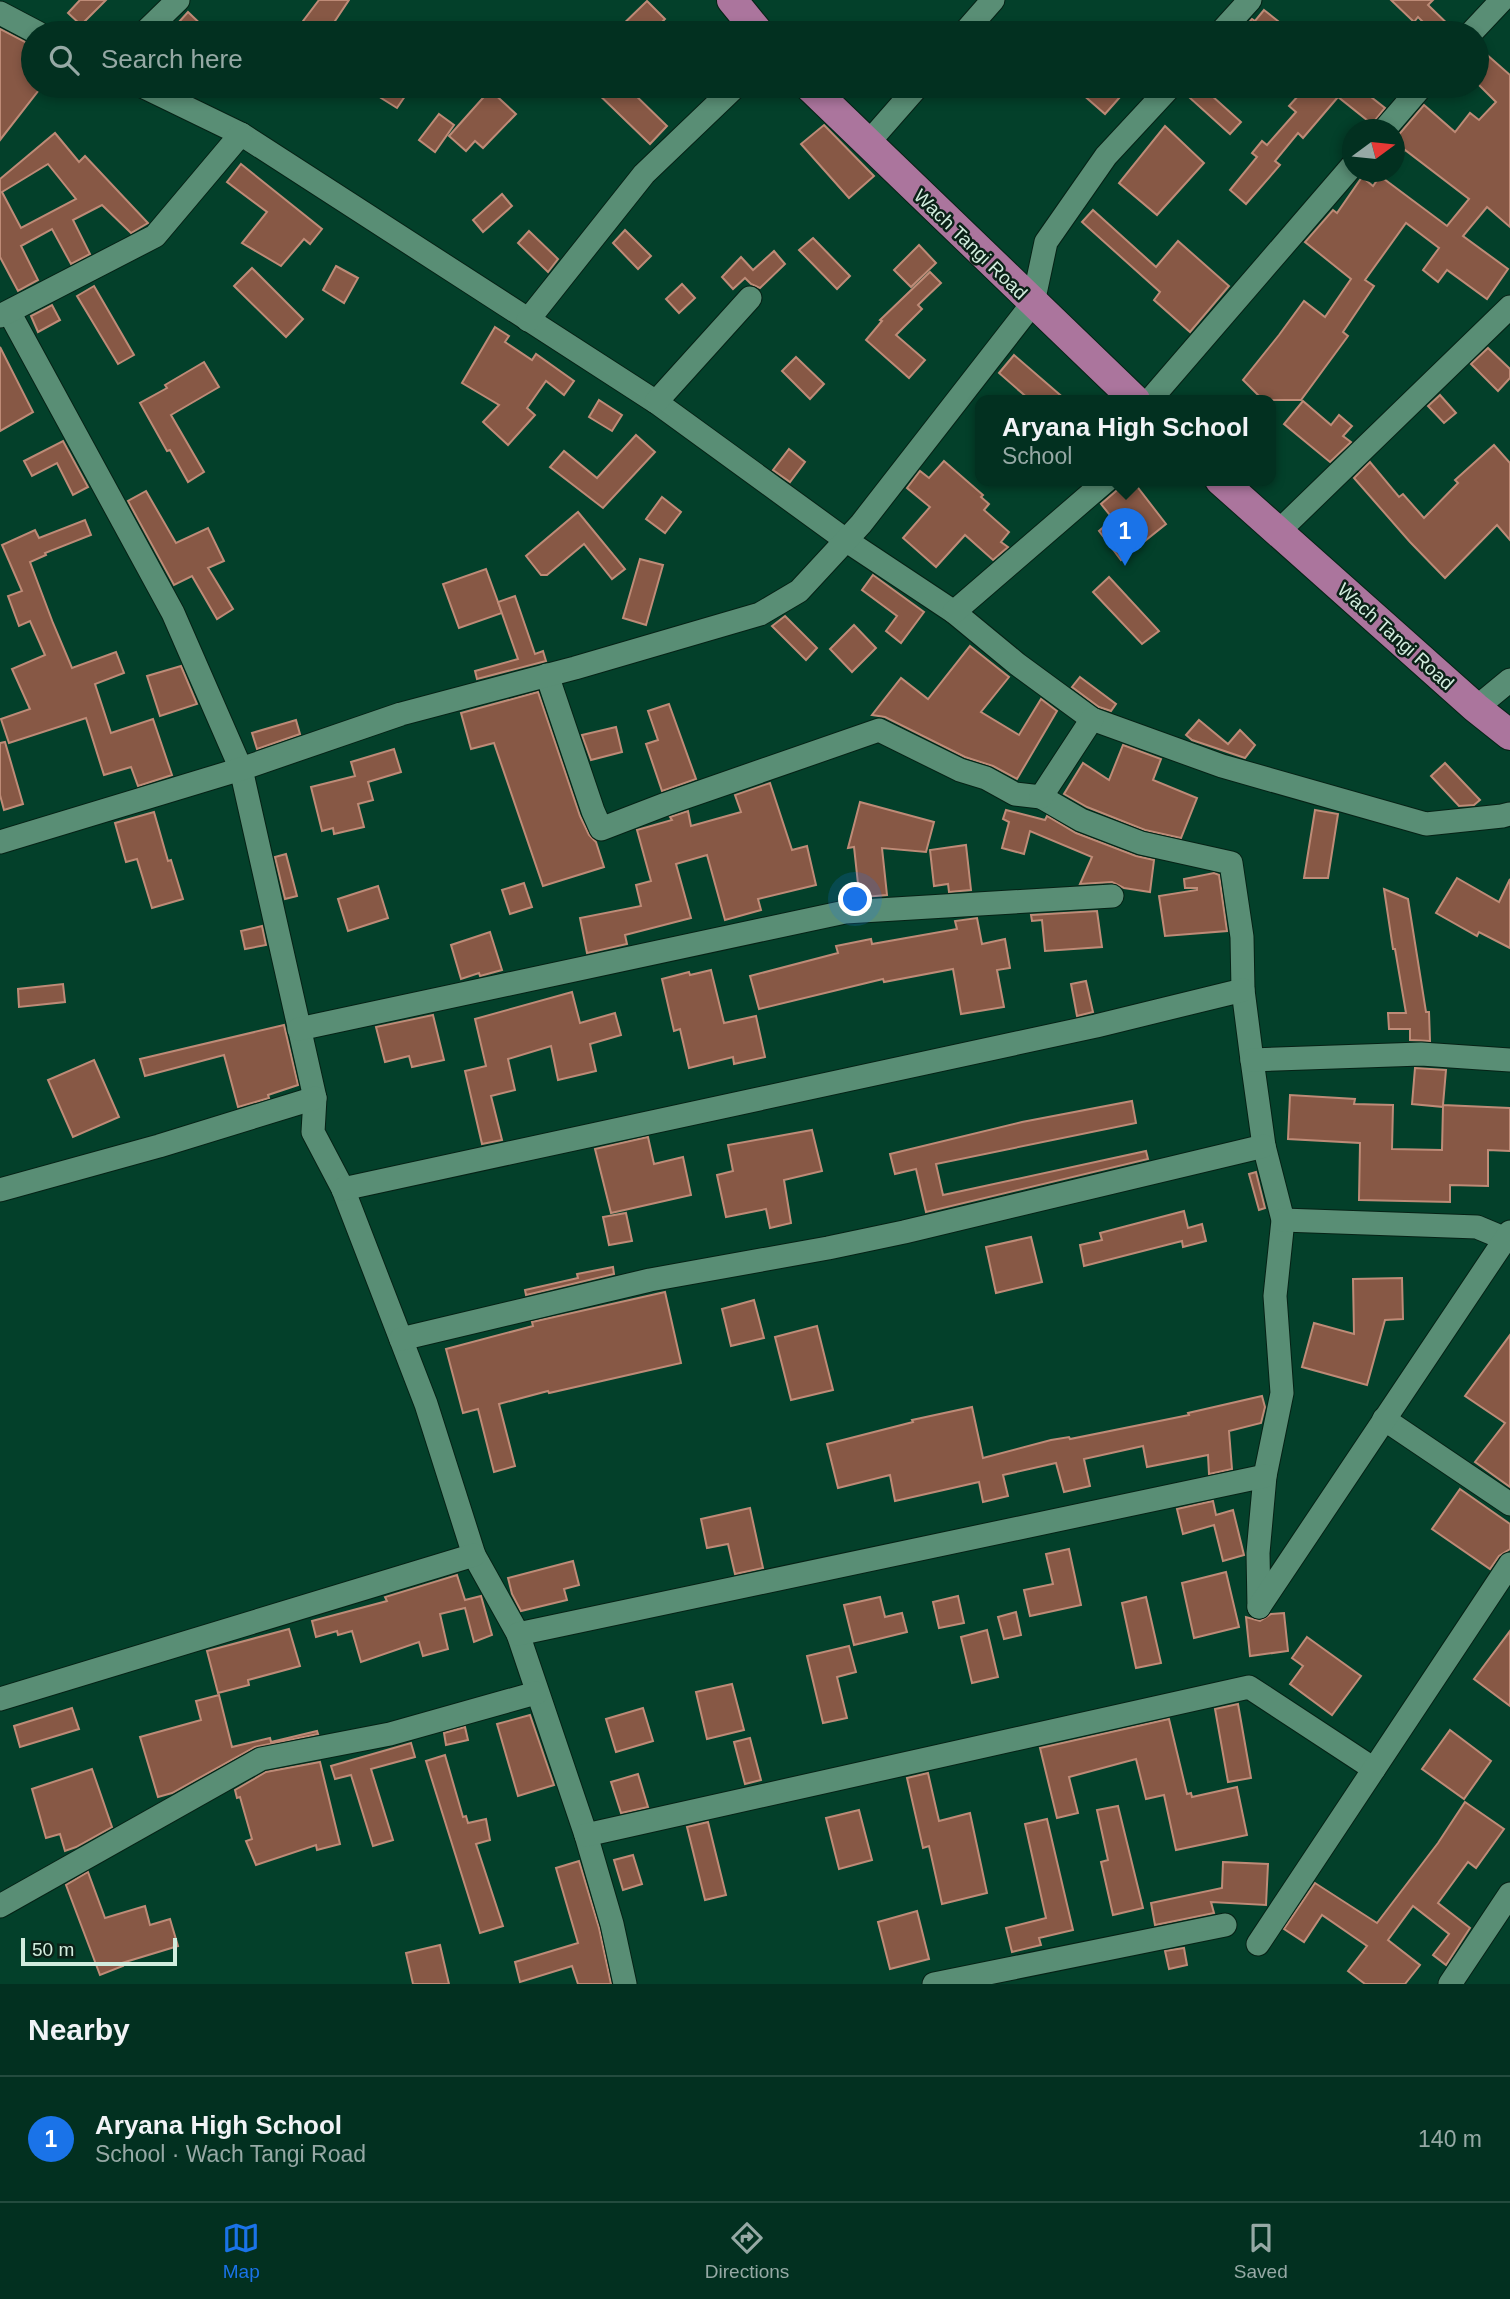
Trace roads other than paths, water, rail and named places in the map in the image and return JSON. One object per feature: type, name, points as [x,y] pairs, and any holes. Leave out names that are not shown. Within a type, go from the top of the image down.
[{"type":"main road","points":[[732,0],[749,21]]},
{"type":"main road","name":"Wach Tangi Road","points":[[821,98],[1130,395]]},
{"type":"main road","name":"Wach Tangi Road","points":[[1227,486],[1476,708],[1510,735]]},
{"type":"street","points":[[156,21],[178,0]]},
{"type":"street","points":[[975,21],[993,0]]},
{"type":"street","points":[[1231,21],[1250,0]]},
{"type":"street","points":[[1482,21],[1502,0]]},
{"type":"street","points":[[0,13],[21,24]]},
{"type":"street","points":[[167,98],[242,134],[656,402],[847,541],[954,612],[1017,664],[1092,719],[1222,766],[1426,824],[1510,814]]},
{"type":"street","points":[[528,320],[644,174],[723,98]]},
{"type":"street","points":[[868,143],[907,98]]},
{"type":"street","points":[[0,842],[241,769],[401,714],[760,614],[799,592],[847,541],[1032,303],[1046,242],[1106,156],[1160,98]]},
{"type":"street","points":[[1394,119],[1412,98]]},
{"type":"street","points":[[242,134],[155,236],[5,314],[173,613],[241,769],[315,1098],[313,1132],[344,1189],[426,1404],[474,1555],[518,1634],[586,1835],[612,1924],[625,1984]]},
{"type":"street","points":[[1154,395],[1342,179]]},
{"type":"street","points":[[656,402],[750,298]]},
{"type":"street","points":[[1279,531],[1510,307]]},
{"type":"street","points":[[954,612],[1100,486]]},
{"type":"street","points":[[547,675],[601,830],[666,804],[879,730],[960,770],[986,778],[1016,794],[1041,797],[1081,820],[1140,843],[1231,863],[1242,937],[1243,990],[1264,1146],[1283,1220],[1275,1296],[1282,1393],[1265,1476],[1258,1553],[1259,1606],[1508,1235],[1477,1227],[1283,1220]]},
{"type":"street","points":[[1476,708],[1510,680]]},
{"type":"street","points":[[1041,797],[1092,719]]},
{"type":"street","points":[[299,1030],[845,912],[1112,896]]},
{"type":"street","points":[[344,1189],[1096,1026],[1243,990]]},
{"type":"street","points":[[1252,1060],[1421,1054],[1510,1060]]},
{"type":"street","points":[[0,1190],[159,1146],[315,1098]]},
{"type":"street","points":[[401,1339],[650,1280],[904,1232],[1264,1146]]},
{"type":"street","points":[[1384,1419],[1510,1504]]},
{"type":"street","points":[[518,1634],[1265,1476]]},
{"type":"street","points":[[0,1699],[474,1555]]},
{"type":"street","points":[[1258,1944],[1510,1564]]},
{"type":"street","points":[[586,1835],[1249,1687],[1374,1769]]},
{"type":"street","points":[[0,1906],[261,1759],[390,1734],[536,1693]]},
{"type":"street","points":[[1450,1984],[1510,1894]]},
{"type":"street","points":[[934,1984],[1225,1925]]},
{"type":"place","name":"Aryana High School","points":[[1125,566]]}]
